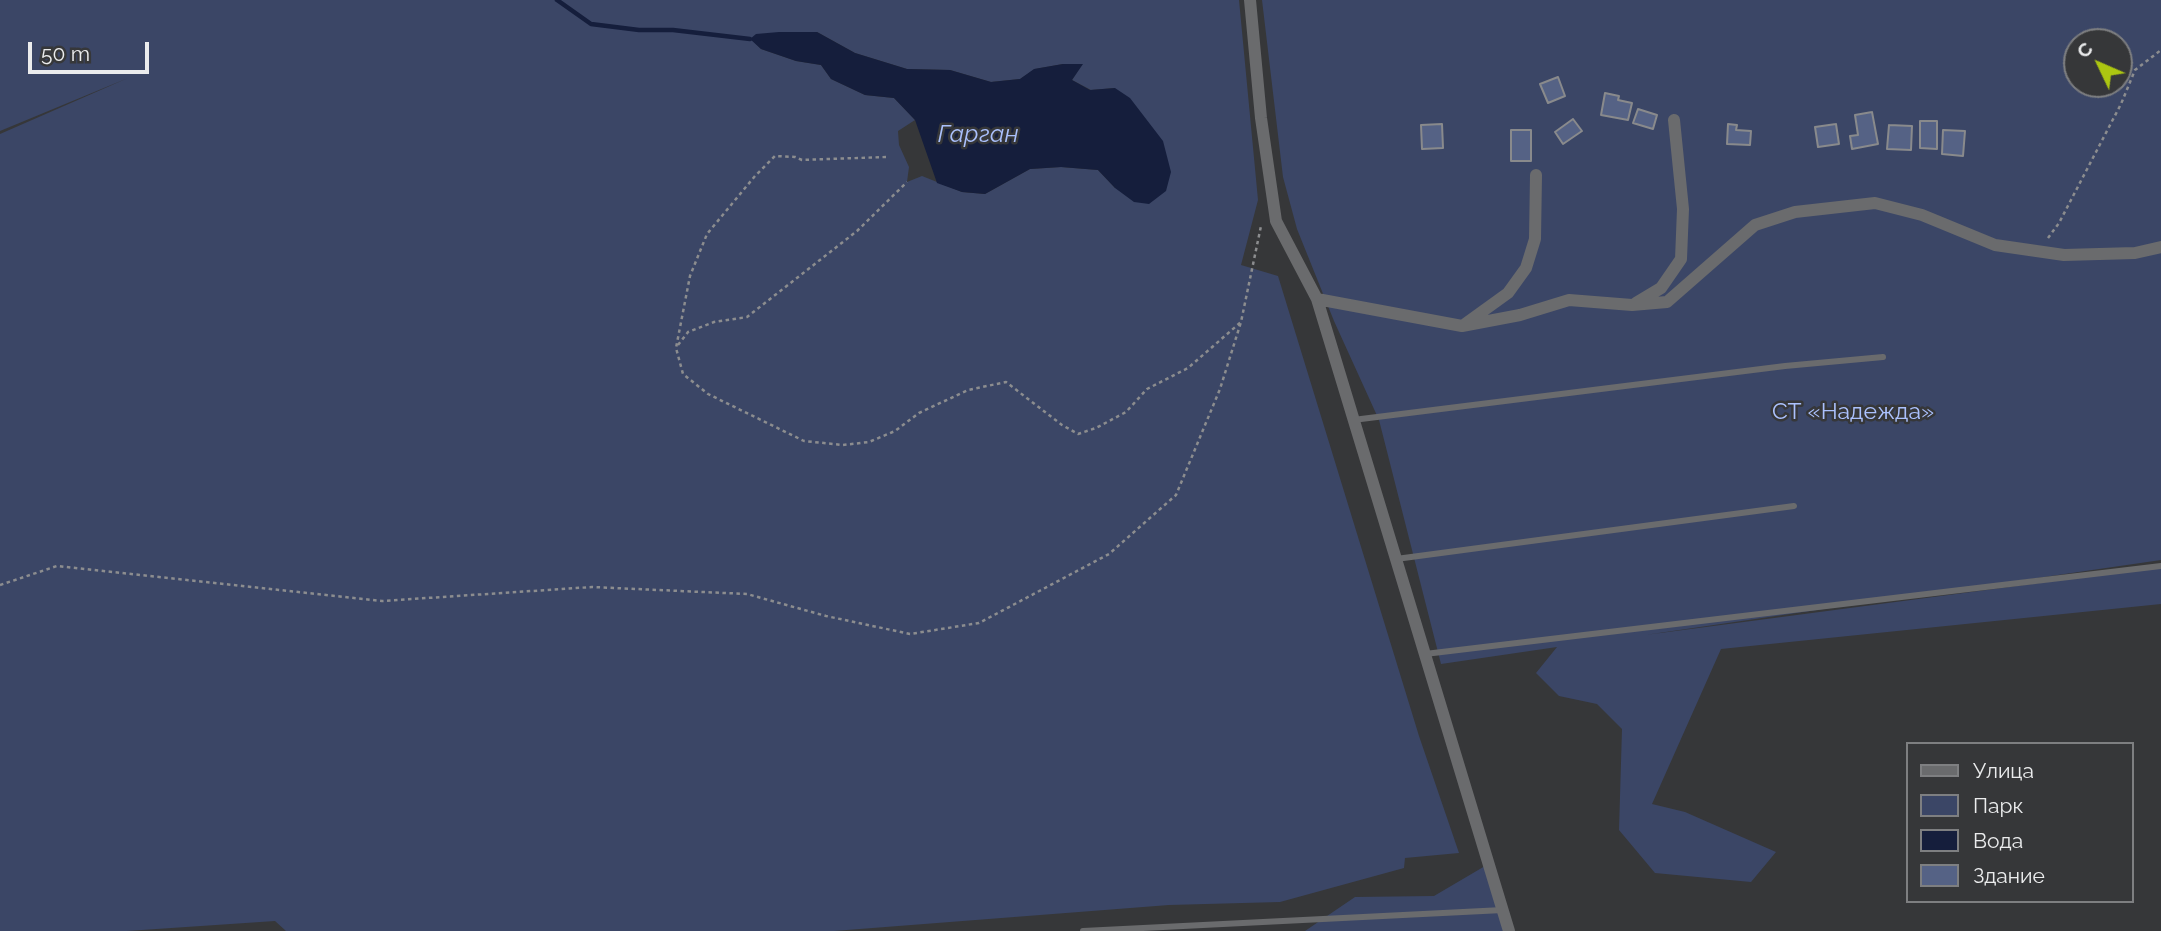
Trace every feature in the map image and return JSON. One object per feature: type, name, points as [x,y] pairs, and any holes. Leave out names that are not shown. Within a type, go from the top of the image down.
[{"type":"street","points":[[1250,0],[1261,118],[1276,221],[1317,299],[1509,931]]},
{"type":"street","points":[[1632,304],[1661,288],[1681,259],[1683,209],[1674,120]]},
{"type":"street","points":[[1462,326],[1508,293],[1525,268],[1535,239],[1536,175]]},
{"type":"street","points":[[1317,299],[1462,326],[1520,315],[1569,300],[1632,304],[1667,302],[1755,225],[1795,212],[1875,203],[1922,215],[1994,245],[2063,255],[2135,253],[2161,247]]},
{"type":"lane","points":[[1353,420],[1771,367],[1884,357]]},
{"type":"lane","points":[[1396,559],[1794,506]]},
{"type":"lane","points":[[1425,654],[2161,566]]},
{"type":"lane","points":[[1083,931],[1207,928],[1503,910]]},
{"type":"path","points":[[2038,251],[2059,223],[2121,104],[2135,70],[2161,50]]},
{"type":"path","points":[[886,157],[802,160],[775,156],[707,234],[690,276],[676,348],[683,374],[708,394],[804,441],[843,446],[869,442],[895,430],[919,413],[968,390],[1006,382],[1078,434],[1126,412],[1147,389],[1188,368],[1241,322]]},
{"type":"path","points":[[676,348],[688,332],[714,322],[747,317],[857,231],[906,182]]},
{"type":"path","points":[[0,585],[57,566],[383,601],[592,587],[747,594],[826,616],[910,634],[979,623],[1109,554],[1176,495],[1220,389],[1241,322],[1262,223]]},
{"type":"green space","points":[[0,0],[1239,0],[1258,200],[1241,265],[1278,276],[1419,736],[1459,853],[1405,858],[1404,868],[1280,902],[1169,905],[834,931],[286,931],[275,921],[127,931],[0,931],[0,134],[128,78],[0,131]],"holes":[[[817,32],[855,53],[907,69],[950,70],[991,82],[1020,79],[1035,69],[1082,64],[1072,80],[1091,90],[1115,88],[1115,188],[1098,170],[1061,167],[1030,169],[985,194],[962,192],[922,176],[907,182],[909,167],[899,145],[898,131],[915,120],[894,98],[865,95],[831,79],[821,65],[796,61],[761,49],[751,39]]]},
{"type":"green space","name":"СТ «Надежда»","points":[[1262,0],[2161,0],[2161,560],[1645,635],[2161,567],[2161,604],[1721,649],[1652,804],[1685,812],[1776,852],[1751,882],[1655,873],[1619,830],[1622,729],[1597,704],[1559,696],[1536,673],[1557,647],[1441,664],[1379,420],[1334,321],[1297,229],[1283,177]]},
{"type":"green space","points":[[1485,866],[1506,931],[1305,931],[1355,897],[1434,896]]},
{"type":"water","name":"Гарган","points":[[817,32],[855,53],[907,69],[950,70],[991,82],[1020,79],[1034,69],[1083,64],[1072,80],[1090,90],[1115,88],[1130,98],[1163,141],[1171,172],[1166,191],[1149,204],[1134,202],[1115,188],[1098,170],[1061,167],[1030,169],[985,194],[962,192],[937,183],[915,120],[894,98],[865,95],[831,79],[821,65],[796,61],[761,49],[750,39],[756,34]]},
{"type":"building","points":[[1558,77],[1565,96],[1548,103],[1540,84]]},
{"type":"building","points":[[1605,93],[1632,103],[1628,120],[1601,115]]},
{"type":"building","points":[[1638,109],[1657,115],[1653,129],[1633,123]]},
{"type":"building","points":[[1872,112],[1878,144],[1852,149],[1850,136],[1858,135],[1855,115]]},
{"type":"building","points":[[1573,119],[1582,131],[1563,144],[1555,132]]},
{"type":"building","points":[[1920,121],[1937,121],[1937,149],[1920,148]]},
{"type":"building","points":[[1442,124],[1443,148],[1422,149],[1421,125]]},
{"type":"building","points":[[1728,124],[1737,125],[1736,130],[1751,131],[1750,145],[1727,144]]},
{"type":"building","points":[[1836,124],[1839,144],[1818,147],[1815,127]]},
{"type":"building","points":[[1889,125],[1912,126],[1911,150],[1887,149]]},
{"type":"building","points":[[1511,130],[1531,130],[1531,161],[1511,161]]},
{"type":"building","points":[[1943,130],[1965,131],[1963,156],[1942,154]]},
{"type":"waterway","points":[[557,0],[591,24],[750,39]]}]
